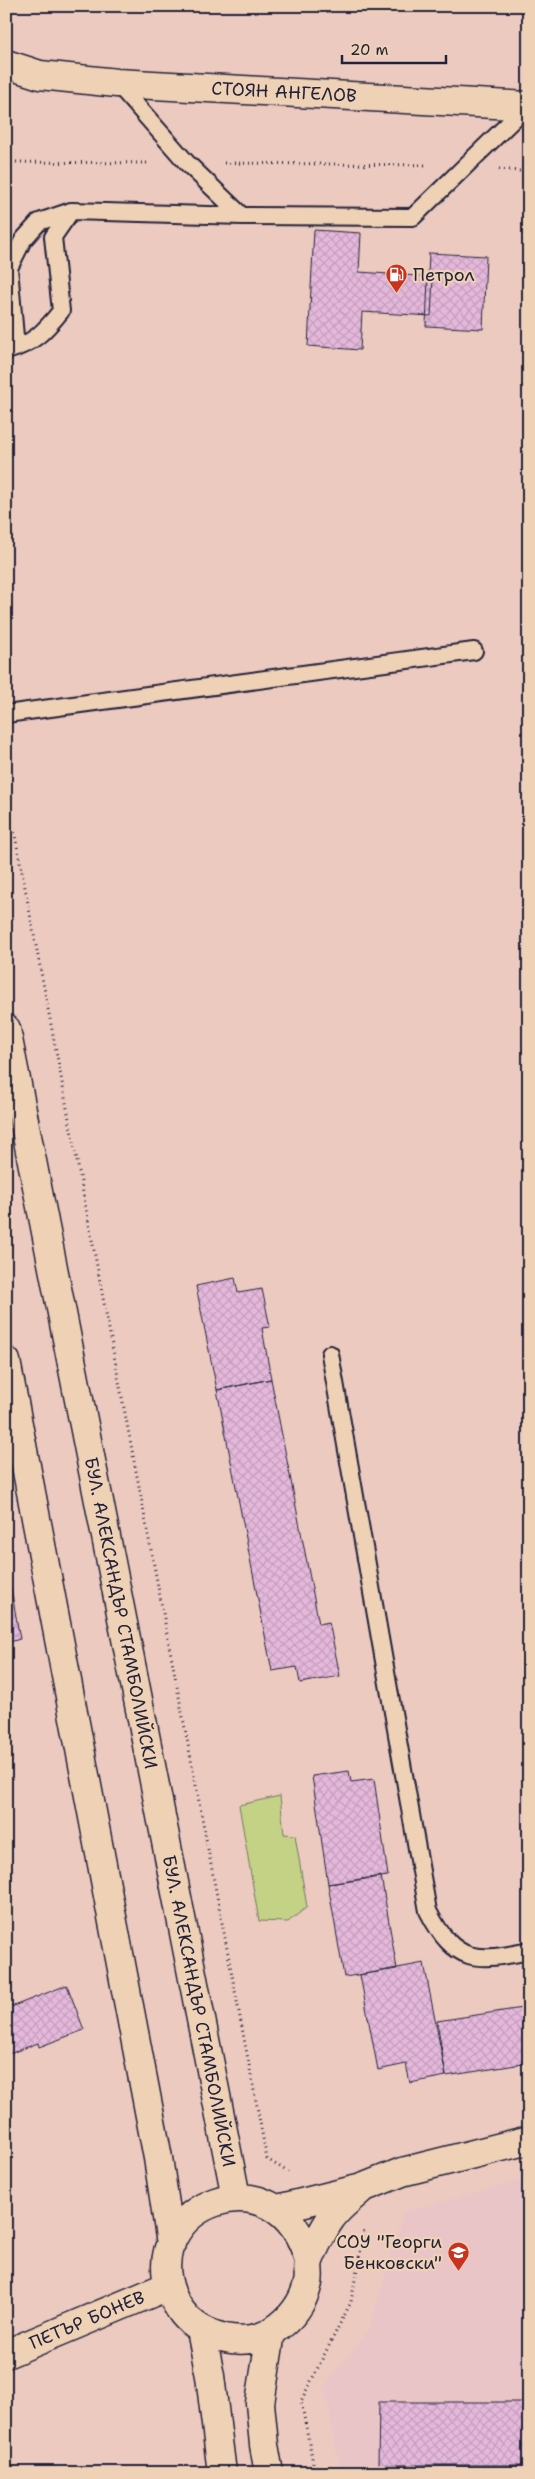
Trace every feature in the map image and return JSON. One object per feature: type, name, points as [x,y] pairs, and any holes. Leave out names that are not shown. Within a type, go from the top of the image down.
[{"type":"main road","name":"СТОЯН АНГЕЛОВ","points":[[6,64],[40,75],[117,83],[528,106]]},
{"type":"main road","name":"СТОЯН АНГЕЛОВ","points":[[6,81],[40,75]]},
{"type":"main road","name":"БУЛ. АЛЕКСАНДЪР СТАМБОЛИЙСКИ","points":[[6,1029],[236,2197]]},
{"type":"main road","points":[[6,1361],[158,2158],[171,2244]]},
{"type":"main road","points":[[277,2209],[362,2188],[402,2172],[529,2140]]},
{"type":"main road","points":[[309,2261],[332,2217],[362,2188]]},
{"type":"main road","points":[[236,2197],[257,2200],[277,2209],[292,2223],[304,2241],[309,2261],[308,2283],[301,2303],[288,2320],[271,2332],[254,2338],[236,2340],[218,2337],[201,2330],[186,2318],[176,2304],[168,2286],[166,2265],[171,2244],[181,2225],[196,2210],[216,2201],[236,2197]]},
{"type":"main road","name":"ПЕТЪР БОНЕВ","points":[[6,2354],[168,2286]]},
{"type":"main road","points":[[201,2330],[210,2376],[222,2473]]},
{"type":"main road","points":[[269,2473],[260,2403],[271,2332]]},
{"type":"lane","points":[[117,83],[187,163],[242,216]]},
{"type":"lane","points":[[71,210],[53,237],[61,311],[41,335],[11,350],[9,268],[23,240],[39,222],[71,210],[242,216],[413,217],[528,106]]},
{"type":"lane","points":[[6,714],[474,651]]},
{"type":"lane","points":[[330,1354],[428,1911],[438,1930],[451,1945],[470,1956],[490,1959],[529,1952]]},
{"type":"path","points":[[6,162],[465,165],[529,172]]},
{"type":"path","points":[[6,788],[267,2159],[287,2173],[296,2171]]},
{"type":"path","points":[[316,2473],[301,2401],[351,2302],[364,2230],[362,2188]]},
{"type":"shaded area","name":"СОУ \"Георги Бенковски\"","points":[[529,2178],[529,2473],[341,2473],[324,2387],[369,2329],[404,2212]]},
{"type":"green space","points":[[280,1796],[284,1834],[295,1835],[307,1907],[288,1922],[259,1921],[239,1805]]},
{"type":"building","points":[[314,230],[361,233],[359,272],[433,277],[431,316],[362,312],[360,350],[308,346]]},
{"type":"building","points":[[429,253],[486,256],[483,329],[426,326]]},
{"type":"building","points":[[235,1278],[238,1293],[262,1289],[270,1327],[262,1328],[271,1379],[217,1390],[196,1286]]},
{"type":"building","points":[[271,1379],[319,1624],[329,1622],[340,1676],[300,1683],[297,1667],[272,1671],[217,1390]]},
{"type":"building","points":[[6,1560],[20,1639],[6,1643]]},
{"type":"building","points":[[349,1771],[351,1782],[374,1779],[388,1876],[328,1884],[312,1776]]},
{"type":"building","points":[[381,1876],[397,1969],[344,1977],[328,1884]]},
{"type":"building","points":[[424,1963],[446,2076],[410,2083],[406,2064],[378,2070],[360,1975]]},
{"type":"building","points":[[67,1985],[84,2030],[39,2047],[38,2043],[6,2055],[6,2009]]},
{"type":"building","points":[[529,2007],[529,2063],[446,2076],[437,2021]]},
{"type":"building","points":[[379,2402],[529,2402],[529,2465],[378,2465]]},
{"type":"place","name":"Петрол","points":[[397,294]]},
{"type":"place","name":"СОУ \"Георги Бенковски\"","points":[[458,2271]]}]
